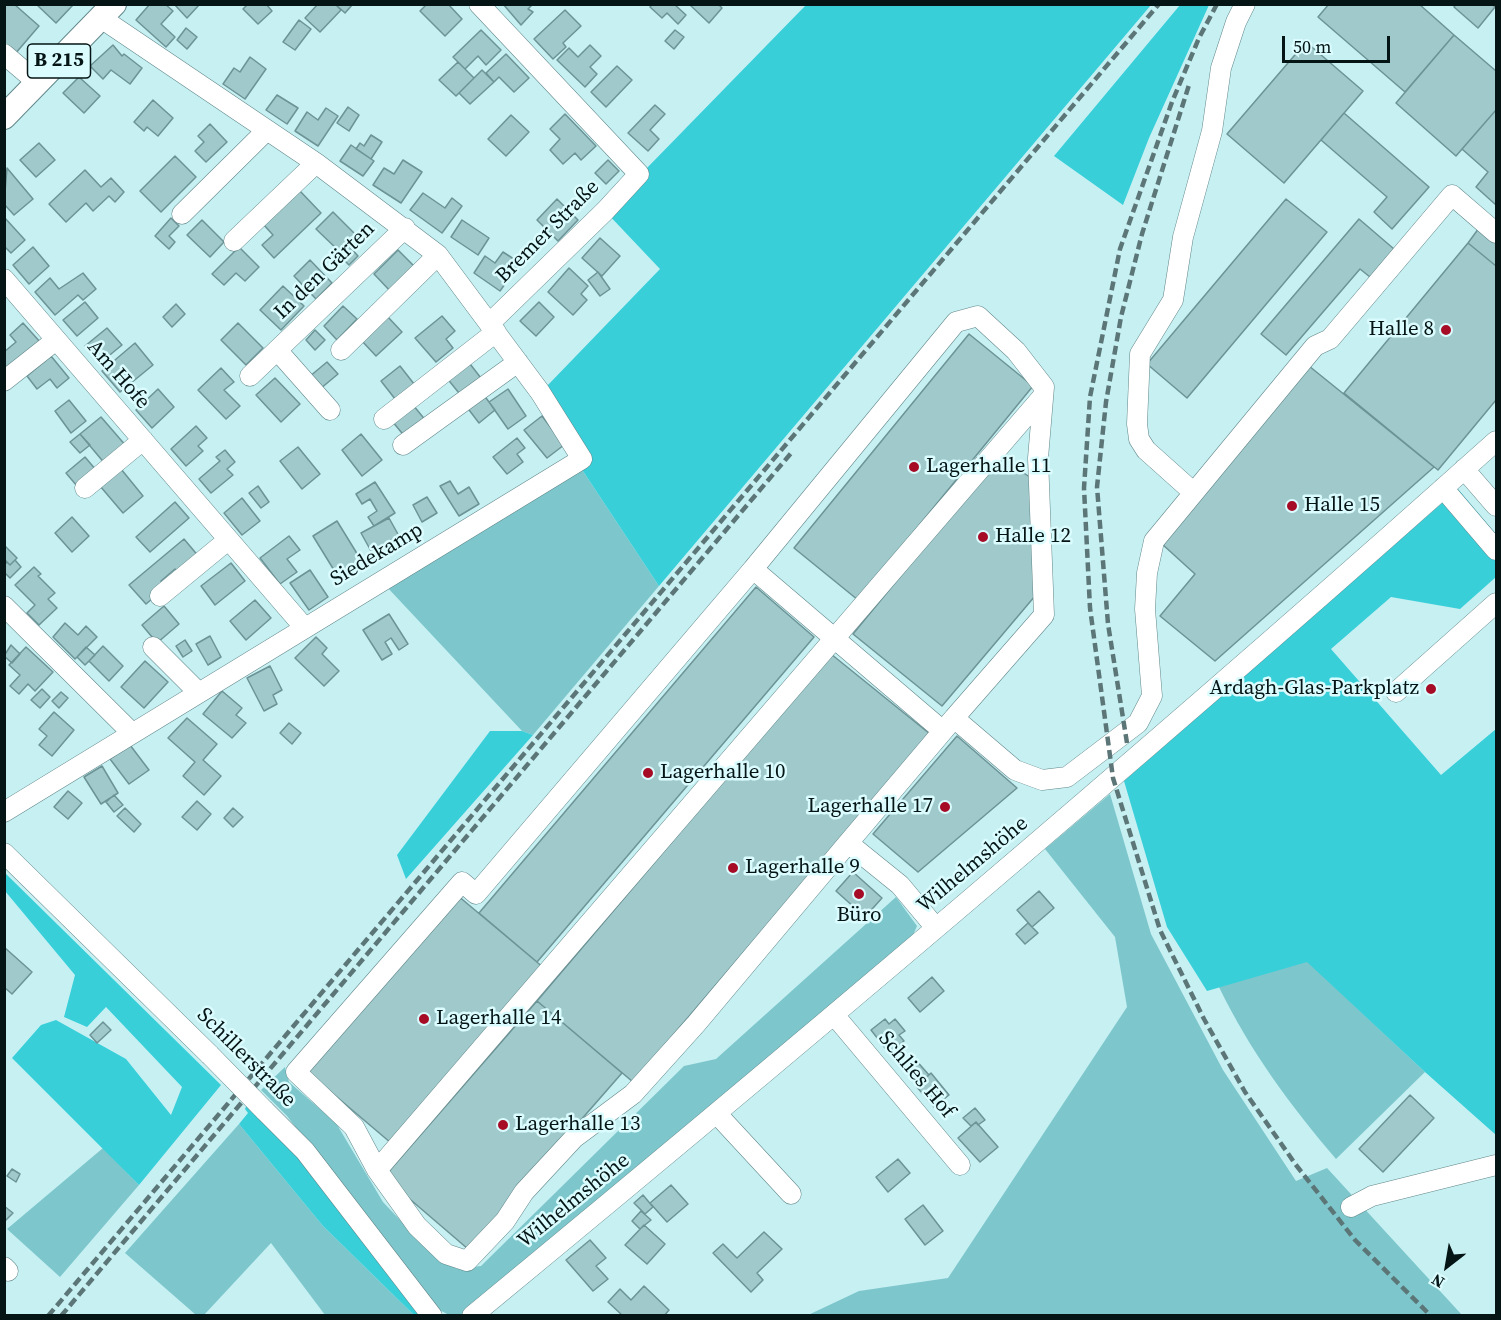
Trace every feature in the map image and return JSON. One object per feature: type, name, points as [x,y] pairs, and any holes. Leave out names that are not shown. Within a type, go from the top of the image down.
[{"type":"main road","name":"B 215","points":[[4,117],[108,11]]},
{"type":"street","name":"Bremer Straße","points":[[384,419],[493,328],[639,174],[479,4]]},
{"type":"street","points":[[1193,492],[1146,450],[1139,439],[1137,424],[1140,354],[1173,300],[1183,237],[1212,131],[1221,68],[1236,22],[1245,4]]},
{"type":"street","points":[[108,11],[267,130],[405,228],[438,255],[518,362],[403,445]]},
{"type":"street","points":[[4,54],[38,82]]},
{"type":"street","points":[[182,214],[267,130]]},
{"type":"street","points":[[234,241],[316,163]]},
{"type":"street","points":[[753,570],[835,639],[949,725],[1015,770],[1042,780],[1067,777],[1138,723],[1152,696],[1145,609],[1147,573],[1154,541],[1316,346],[1330,339],[1452,195],[1497,233]]},
{"type":"street","name":"In den Gärten","points":[[250,376],[405,228]]},
{"type":"street","points":[[341,350],[438,255]]},
{"type":"street","name":"Am Hofe","points":[[4,279],[304,627]]},
{"type":"street","points":[[978,316],[1016,351],[1044,387],[1038,458],[1044,615],[696,1024],[633,1094],[574,1138],[524,1192],[506,1221],[467,1261],[446,1254],[417,1226],[377,1170],[354,1127],[296,1072],[462,882],[476,894],[753,570],[956,322],[978,316]]},
{"type":"street","name":"Am Hofe","points":[[4,381],[57,340]]},
{"type":"street","name":"In den Gärten","points":[[277,350],[330,410]]},
{"type":"street","name":"Siedekamp","points":[[4,812],[582,459],[518,362]]},
{"type":"street","points":[[377,1170],[1043,396]]},
{"type":"street","name":"Am Hofe","points":[[85,488],[143,440]]},
{"type":"street","name":"Wilhelmshöhe","points":[[472,1316],[835,1016],[1113,778],[1497,441]]},
{"type":"street","points":[[1464,470],[1497,506]]},
{"type":"street","points":[[1443,488],[1497,550]]},
{"type":"street","points":[[160,596],[228,540]]},
{"type":"street","points":[[1396,692],[1497,603]]},
{"type":"street","points":[[4,606],[132,733]]},
{"type":"street","points":[[153,647],[198,692]]},
{"type":"street","points":[[848,843],[900,885],[936,928]]},
{"type":"street","name":"Schillerstraße","points":[[4,853],[305,1150],[432,1316]]},
{"type":"street","name":"Schlies Hof","points":[[835,1016],[960,1165]]},
{"type":"street","points":[[717,1114],[790,1194]]},
{"type":"street","points":[[1351,1207],[1372,1196],[1497,1165]]},
{"type":"shaded area","points":[[806,5],[1151,5],[659,586],[581,468],[547,386],[660,269],[605,211]]},
{"type":"shaded area","points":[[1180,5],[1209,5],[1149,138],[1123,205],[1054,156]]},
{"type":"shaded area","points":[[581,468],[659,586],[533,735],[522,731],[386,586]]},
{"type":"shaded area","points":[[1458,489],[1496,534],[1496,577],[1460,609],[1391,597],[1331,649],[1441,775],[1496,729],[1496,1135],[1307,962],[1207,991],[1167,927],[1124,781]]},
{"type":"shaded area","points":[[490,731],[522,731],[533,735],[406,879],[397,855]]},
{"type":"shaded area","points":[[1110,794],[1151,934],[1223,1070],[1296,1181],[1327,1168],[1462,1315],[806,1316],[859,1291],[948,1278],[1127,1007],[1115,937],[1045,849]]},
{"type":"shaded area","points":[[4,872],[221,1085],[139,1185],[12,1058],[41,1025],[56,1020],[126,1059],[171,1115],[182,1087],[106,1007],[87,1027],[64,1017],[75,975],[5,891]]},
{"type":"shaded area","points":[[896,897],[917,926],[911,940],[712,1111],[461,1315],[449,1315],[432,1306],[287,1116],[261,1090],[285,1067],[289,1082],[336,1123],[383,1202],[433,1255],[457,1269],[481,1266],[684,1066],[716,1059]]},
{"type":"shaded area","points":[[1307,961],[1425,1072],[1336,1159],[1272,1077],[1231,1011],[1219,987]]},
{"type":"shaded area","points":[[248,1102],[296,1149],[420,1315],[414,1315],[323,1226],[239,1124],[248,1113],[245,1109]]},
{"type":"shaded area","points":[[239,1124],[323,1226],[414,1315],[325,1315],[271,1243],[204,1315],[196,1315],[125,1253]]},
{"type":"shaded area","points":[[103,1148],[139,1185],[60,1277],[7,1229]]},
{"type":"building","points":[[4,4],[14,4],[39,26],[15,54],[4,46]]},
{"type":"building","points":[[36,4],[72,4],[73,5],[56,23]]},
{"type":"building","points":[[150,4],[165,4],[173,11],[161,24],[175,37],[166,47],[136,20]]},
{"type":"building","points":[[174,4],[200,4],[187,18]]},
{"type":"building","points":[[248,4],[266,4],[272,11],[258,24],[243,9]]},
{"type":"building","points":[[318,4],[335,4],[341,10],[320,32],[305,18]]},
{"type":"building","points":[[335,4],[353,4],[345,13]]},
{"type":"building","points":[[427,4],[448,4],[462,19],[445,36],[420,11]]},
{"type":"building","points":[[503,4],[533,4],[528,9],[533,12],[521,25]]},
{"type":"building","points":[[652,4],[674,4],[686,15],[678,24],[667,13],[662,18],[650,7]]},
{"type":"building","points":[[689,4],[718,4],[722,8],[709,23]]},
{"type":"building","points":[[1329,4],[1419,4],[1454,35],[1405,92],[1318,17]]},
{"type":"building","points":[[1456,4],[1491,4],[1495,7],[1478,28],[1454,7]]},
{"type":"building","points":[[565,10],[581,26],[563,43],[566,47],[553,59],[534,39]]},
{"type":"building","points":[[299,20],[311,29],[295,50],[283,42]]},
{"type":"building","points":[[186,28],[197,37],[187,49],[177,40]]},
{"type":"building","points":[[481,30],[501,50],[486,65],[478,56],[465,69],[453,57]]},
{"type":"building","points":[[675,30],[684,37],[674,49],[665,41]]},
{"type":"building","points":[[1454,35],[1496,71],[1496,110],[1456,156],[1396,103]]},
{"type":"building","points":[[1306,42],[1363,91],[1284,183],[1227,134]]},
{"type":"building","points":[[113,45],[122,56],[124,54],[142,68],[130,84],[111,70],[103,79],[90,66]]},
{"type":"building","points":[[590,45],[601,56],[590,67],[597,74],[585,87],[557,60],[569,48],[578,57]]},
{"type":"building","points":[[506,54],[529,78],[514,92],[499,77],[494,82],[486,73]]},
{"type":"building","points":[[250,57],[266,69],[245,99],[223,84],[234,68],[240,72]]},
{"type":"building","points":[[458,62],[474,78],[456,96],[439,80]]},
{"type":"building","points":[[617,66],[632,80],[606,107],[591,92]]},
{"type":"building","points":[[482,70],[494,82],[470,104],[459,93]]},
{"type":"building","points":[[79,77],[100,96],[84,113],[63,93]]},
{"type":"building","points":[[277,95],[298,108],[287,124],[266,110]]},
{"type":"building","points":[[153,100],[173,118],[158,136],[147,127],[144,131],[134,122]]},
{"type":"building","points":[[655,105],[665,114],[650,130],[659,139],[648,151],[628,133]]},
{"type":"building","points":[[348,107],[359,115],[349,131],[337,123]]},
{"type":"building","points":[[326,108],[338,116],[318,146],[295,131],[307,112],[318,120]]},
{"type":"building","points":[[1496,110],[1496,205],[1476,187],[1488,172],[1462,149]]},
{"type":"building","points":[[1344,113],[1429,187],[1392,229],[1374,212],[1387,197],[1321,140]]},
{"type":"building","points":[[565,114],[596,146],[581,160],[575,153],[563,164],[550,150],[560,139],[550,129]]},
{"type":"building","points":[[511,115],[529,132],[506,156],[488,139]]},
{"type":"building","points":[[210,124],[227,142],[206,162],[195,151],[204,142],[198,136]]},
{"type":"building","points":[[371,135],[382,142],[371,159],[356,149],[360,143],[364,146]]},
{"type":"building","points":[[39,143],[55,160],[36,177],[20,160]]},
{"type":"building","points":[[351,145],[374,161],[363,176],[340,161]]},
{"type":"building","points":[[175,156],[196,177],[161,212],[140,191]]},
{"type":"building","points":[[403,160],[422,172],[401,203],[373,185],[384,168],[394,174]]},
{"type":"building","points":[[608,160],[619,171],[606,184],[595,173]]},
{"type":"building","points":[[7,168],[33,199],[14,215],[4,204]]},
{"type":"building","points":[[85,170],[101,187],[111,178],[124,192],[115,202],[109,196],[93,211],[86,203],[66,222],[49,204]]},
{"type":"building","points":[[299,190],[321,213],[274,258],[262,245],[273,235],[263,224]]},
{"type":"building","points":[[423,193],[445,208],[452,198],[462,206],[442,233],[410,210]]},
{"type":"building","points":[[557,199],[578,220],[558,241],[537,220]]},
{"type":"building","points":[[1286,199],[1327,232],[1187,398],[1147,364]]},
{"type":"building","points":[[333,212],[357,236],[340,252],[316,229]]},
{"type":"building","points":[[4,217],[25,240],[11,253],[4,246]]},
{"type":"building","points":[[171,218],[179,226],[169,236],[175,242],[169,249],[155,236]]},
{"type":"building","points":[[1359,219],[1394,249],[1370,277],[1360,269],[1286,355],[1261,334]]},
{"type":"building","points":[[202,220],[224,242],[210,257],[187,235]]},
{"type":"building","points":[[462,220],[489,238],[478,255],[451,237]]},
{"type":"building","points":[[1479,228],[1496,242],[1496,266],[1468,243]]},
{"type":"building","points":[[600,238],[620,256],[602,276],[582,258]]},
{"type":"building","name":"Halle 8","points":[[1468,243],[1496,266],[1496,400],[1438,470],[1344,393]]},
{"type":"building","points":[[348,245],[358,256],[349,265],[338,254]]},
{"type":"building","points":[[33,247],[49,266],[29,284],[13,265]]},
{"type":"building","points":[[239,247],[259,267],[245,281],[236,273],[224,285],[212,274]]},
{"type":"building","points":[[398,250],[414,266],[393,294],[374,274]]},
{"type":"building","points":[[503,252],[520,263],[500,291],[474,273],[485,256],[495,263]]},
{"type":"building","points":[[310,260],[332,283],[316,299],[294,276]]},
{"type":"building","points":[[569,268],[588,286],[581,294],[587,300],[573,315],[548,292]]},
{"type":"building","points":[[598,272],[610,289],[600,296],[588,280]]},
{"type":"building","points":[[83,273],[96,289],[83,300],[78,295],[55,315],[35,292],[50,278],[59,289]]},
{"type":"building","points":[[283,286],[304,306],[281,330],[260,310]]},
{"type":"building","points":[[85,302],[98,318],[77,336],[63,320]]},
{"type":"building","points":[[539,302],[554,317],[536,336],[520,321]]},
{"type":"building","points":[[176,304],[185,314],[172,327],[163,317]]},
{"type":"building","points":[[343,306],[357,319],[337,340],[324,326]]},
{"type":"building","points":[[387,316],[402,332],[376,356],[361,340]]},
{"type":"building","points":[[442,316],[455,331],[446,339],[453,348],[436,362],[415,338]]},
{"type":"building","points":[[23,323],[41,343],[9,371],[4,366],[4,352],[16,342],[10,335]]},
{"type":"building","points":[[238,323],[263,348],[246,365],[221,340]]},
{"type":"building","points":[[107,328],[122,345],[100,363],[85,346]]},
{"type":"building","points":[[315,330],[325,340],[315,350],[306,340]]},
{"type":"building","name":"Lagerhalle 11","points":[[969,334],[1033,386],[858,600],[794,548]]},
{"type":"building","points":[[135,343],[153,365],[120,392],[102,371]]},
{"type":"building","points":[[51,356],[69,378],[57,388],[50,379],[37,389],[27,376]]},
{"type":"building","points":[[467,360],[484,382],[463,398],[446,377]]},
{"type":"building","points":[[327,362],[338,374],[320,389],[309,377]]},
{"type":"building","points":[[400,366],[418,389],[399,404],[381,381]]},
{"type":"building","name":"Halle 15","points":[[1309,366],[1434,467],[1215,661],[1160,616],[1195,574],[1162,544]]},
{"type":"building","points":[[221,368],[234,382],[224,390],[240,406],[226,419],[198,390]]},
{"type":"building","points":[[275,378],[300,404],[281,422],[256,395]]},
{"type":"building","points":[[158,389],[174,407],[152,428],[136,410]]},
{"type":"building","points":[[508,389],[526,416],[508,429],[489,402]]},
{"type":"building","points":[[483,394],[495,410],[479,423],[466,406]]},
{"type":"building","points":[[69,400],[86,421],[71,433],[55,411]]},
{"type":"building","points":[[413,405],[427,422],[406,438],[392,421]]},
{"type":"building","points":[[542,416],[564,445],[547,458],[524,430]]},
{"type":"building","points":[[101,417],[127,447],[106,465],[80,434]]},
{"type":"building","points":[[196,426],[207,438],[198,446],[203,451],[186,466],[171,449]]},
{"type":"building","points":[[80,434],[90,445],[80,453],[70,442]]},
{"type":"building","points":[[361,434],[382,460],[362,476],[342,450]]},
{"type":"building","points":[[517,438],[525,448],[517,454],[523,462],[507,474],[493,457]]},
{"type":"building","points":[[298,447],[320,474],[302,489],[280,461]]},
{"type":"building","points":[[225,450],[235,462],[227,469],[233,475],[211,493],[199,479],[220,461],[216,457]]},
{"type":"building","name":"Halle 12","points":[[999,456],[1031,478],[1035,596],[942,706],[853,634]]},
{"type":"building","points":[[85,457],[96,470],[77,486],[66,473]]},
{"type":"building","points":[[121,469],[143,496],[123,513],[100,486]]},
{"type":"building","points":[[450,481],[458,494],[469,487],[479,504],[459,516],[440,486]]},
{"type":"building","points":[[375,482],[395,513],[374,526],[368,517],[377,511],[370,499],[362,504],[356,494]]},
{"type":"building","points":[[258,486],[269,502],[261,508],[249,493]]},
{"type":"building","points":[[427,497],[437,513],[422,522],[413,505]]},
{"type":"building","points":[[242,498],[260,521],[242,535],[224,513]]},
{"type":"building","points":[[175,502],[189,518],[150,552],[136,537]]},
{"type":"building","points":[[72,517],[89,536],[72,552],[55,533]]},
{"type":"building","points":[[389,518],[399,536],[371,551],[361,533]]},
{"type":"building","points":[[337,521],[361,560],[337,575],[313,536]]},
{"type":"building","points":[[289,536],[300,550],[287,559],[297,572],[280,584],[260,558]]},
{"type":"building","points":[[184,539],[200,558],[180,575],[175,569],[161,581],[166,587],[146,604],[129,585]]},
{"type":"building","points":[[4,545],[17,558],[10,565],[4,559]]},
{"type":"building","points":[[15,560],[21,567],[10,578],[4,572],[4,565],[7,562],[10,565]]},
{"type":"building","points":[[231,563],[245,581],[215,605],[201,586]]},
{"type":"building","points":[[34,567],[41,574],[38,576],[55,593],[48,599],[57,608],[39,625],[27,613],[35,605],[15,585]]},
{"type":"building","points":[[310,570],[328,597],[309,610],[290,583]]},
{"type":"building","name":"Lagerhalle 10","points":[[756,587],[814,637],[537,962],[479,913]]},
{"type":"building","points":[[255,600],[271,618],[246,640],[230,621]]},
{"type":"building","points":[[164,606],[179,624],[157,643],[142,625]]},
{"type":"building","points":[[389,614],[408,644],[399,650],[391,638],[385,642],[392,654],[382,660],[363,630]]},
{"type":"building","points":[[65,623],[78,635],[86,626],[97,637],[75,659],[53,637]]},
{"type":"building","points":[[210,636],[221,657],[208,665],[196,644]]},
{"type":"building","points":[[316,637],[327,648],[322,654],[339,671],[324,686],[295,658]]},
{"type":"building","points":[[185,640],[192,651],[183,657],[176,646]]},
{"type":"building","points":[[11,645],[20,654],[12,663],[4,656]]},
{"type":"building","points":[[103,646],[123,666],[109,681],[89,661]]},
{"type":"building","points":[[26,647],[53,672],[35,691],[28,684],[19,694],[10,686],[20,675],[9,665]]},
{"type":"building","points":[[86,647],[95,655],[85,665],[77,657]]},
{"type":"building","name":"Lagerhalle 9","points":[[831,654],[930,734],[633,1082],[537,1001]]},
{"type":"building","points":[[145,661],[168,682],[144,708],[121,687]]},
{"type":"building","points":[[270,666],[282,690],[273,695],[277,704],[264,711],[247,678]]},
{"type":"building","points":[[42,689],[50,697],[40,708],[31,700]]},
{"type":"building","points":[[222,691],[242,708],[236,715],[246,723],[232,738],[203,714]]},
{"type":"building","points":[[61,692],[68,698],[59,708],[52,701]]},
{"type":"building","points":[[54,712],[74,730],[52,756],[39,745],[47,736],[39,729]]},
{"type":"building","points":[[187,718],[217,744],[203,760],[221,776],[204,795],[183,776],[195,762],[168,738]]},
{"type":"building","points":[[289,723],[301,733],[292,744],[280,733]]},
{"type":"building","name":"Lagerhalle 17","points":[[957,736],[1017,788],[918,872],[873,834]]},
{"type":"building","points":[[130,745],[149,770],[129,784],[110,759]]},
{"type":"building","points":[[102,766],[118,793],[101,804],[84,777]]},
{"type":"building","points":[[68,791],[82,803],[68,819],[54,807]]},
{"type":"building","points":[[114,795],[123,805],[114,812],[106,802]]},
{"type":"building","points":[[197,801],[211,814],[197,830],[182,817]]},
{"type":"building","points":[[125,808],[141,824],[134,832],[117,816]]},
{"type":"building","points":[[233,808],[243,817],[233,827],[224,818]]},
{"type":"building","name":"Büro","points":[[853,872],[882,898],[865,917],[836,891]]},
{"type":"building","points":[[1039,891],[1054,908],[1032,927],[1017,910]]},
{"type":"building","name":"Lagerhalle 14","points":[[457,895],[544,968],[391,1143],[305,1070]]},
{"type":"building","points":[[1028,923],[1038,933],[1025,944],[1016,934]]},
{"type":"building","points":[[4,947],[32,972],[12,994],[4,987]]},
{"type":"building","points":[[932,977],[944,991],[920,1012],[908,998]]},
{"type":"building","name":"Lagerhalle 13","points":[[537,1001],[622,1073],[468,1249],[384,1177]]},
{"type":"building","points":[[885,1019],[889,1024],[895,1019],[905,1031],[899,1035],[904,1041],[889,1053],[871,1030]]},
{"type":"building","points":[[103,1022],[111,1030],[97,1043],[90,1035]]},
{"type":"building","points":[[914,1058],[929,1075],[917,1085],[902,1068]]},
{"type":"building","points":[[931,1073],[949,1095],[934,1107],[916,1086]]},
{"type":"building","points":[[1410,1095],[1434,1118],[1383,1172],[1359,1149]]},
{"type":"building","points":[[975,1108],[985,1120],[978,1125],[976,1122],[971,1126],[963,1118]]},
{"type":"building","points":[[976,1122],[998,1147],[980,1162],[958,1138]]},
{"type":"building","points":[[898,1159],[910,1173],[888,1192],[876,1177]]},
{"type":"building","points":[[12,1169],[20,1174],[16,1182],[7,1176]]},
{"type":"building","points":[[671,1185],[688,1204],[667,1222],[650,1203]]},
{"type":"building","points":[[643,1195],[653,1207],[645,1214],[634,1203]]},
{"type":"building","points":[[923,1205],[943,1231],[925,1245],[905,1219]]},
{"type":"building","points":[[4,1206],[13,1213],[4,1222]]},
{"type":"building","points":[[641,1211],[651,1220],[640,1229],[632,1221]]},
{"type":"building","points":[[644,1225],[665,1244],[647,1264],[625,1245]]},
{"type":"building","points":[[764,1232],[782,1249],[757,1273],[763,1280],[751,1292],[713,1253],[723,1244],[737,1258]]},
{"type":"building","points":[[590,1240],[606,1258],[596,1266],[608,1279],[593,1291],[566,1260]]},
{"type":"building","points":[[644,1286],[669,1310],[664,1316],[623,1316],[608,1302],[620,1289],[631,1300]]},
{"type":"railway","points":[[48,1316],[1159,4]]},
{"type":"railway","points":[[1217,4],[1199,38],[1172,102],[1120,249],[1090,397],[1084,488],[1090,608],[1113,778],[1160,930],[1204,1019],[1245,1092],[1296,1165],[1355,1240],[1431,1316]]},
{"type":"railway","points":[[1127,743],[1108,624],[1097,487],[1106,402],[1121,317],[1142,234],[1189,85]]},
{"type":"railway","points":[[61,1316],[792,452]]},
{"type":"place","name":"Halle 8","points":[[1446,330]]},
{"type":"place","name":"Lagerhalle 11","points":[[914,467]]},
{"type":"place","name":"Halle 15","points":[[1292,506]]},
{"type":"place","name":"Halle 12","points":[[983,537]]},
{"type":"place","name":"Ardagh-Glas-Parkplatz","points":[[1431,689]]},
{"type":"place","name":"Lagerhalle 10","points":[[648,773]]},
{"type":"place","name":"Lagerhalle 17","points":[[945,807]]},
{"type":"place","name":"Lagerhalle 9","points":[[733,868]]},
{"type":"place","name":"Büro","points":[[859,894]]},
{"type":"place","name":"Lagerhalle 14","points":[[424,1019]]},
{"type":"place","name":"Lagerhalle 13","points":[[503,1125]]}]
